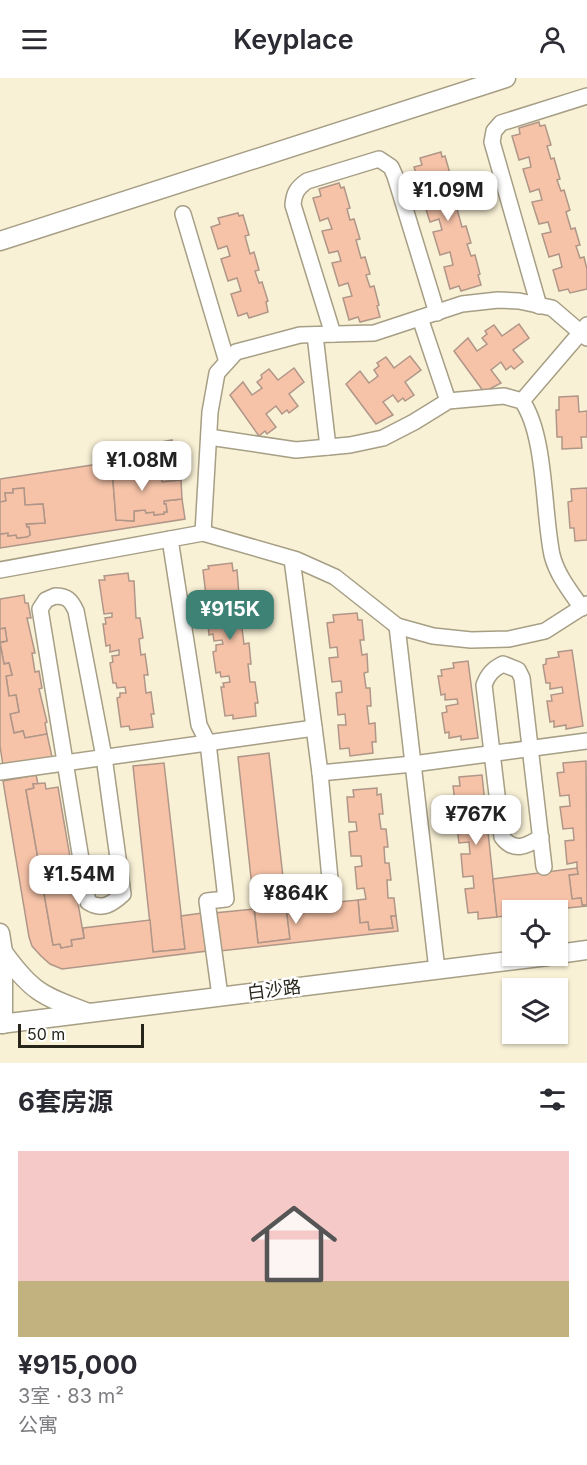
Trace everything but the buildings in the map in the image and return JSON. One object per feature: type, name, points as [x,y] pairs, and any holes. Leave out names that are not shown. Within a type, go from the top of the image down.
[{"type":"street","points":[[0,241],[506,78]]},
{"type":"street","points":[[539,306],[492,142],[494,131],[501,123],[587,97]]},
{"type":"street","points":[[333,334],[293,205],[294,196],[298,187],[308,181],[380,159],[390,167],[395,176],[437,313]]},
{"type":"street","points":[[183,214],[227,362]]},
{"type":"street","points":[[203,533],[210,412],[217,373],[236,352],[273,341],[315,335],[374,333],[462,304],[498,300],[552,308],[585,332],[522,401]]},
{"type":"street","points":[[420,318],[448,401]]},
{"type":"street","points":[[315,335],[328,447]]},
{"type":"street","points":[[0,570],[203,533],[292,559],[335,576],[397,626],[433,636],[471,640],[509,639],[545,631],[584,606],[561,578],[553,557],[534,423],[522,401],[504,396],[448,401],[382,438],[328,447],[296,450],[209,437]]},
{"type":"street","points":[[170,539],[199,725],[208,743],[226,898],[207,901],[220,996]]},
{"type":"street","points":[[292,559],[320,773],[330,879]]},
{"type":"street","points":[[55,596],[64,596],[71,600],[76,611],[104,757],[123,894],[113,904],[103,907],[94,906],[88,902],[40,609],[46,600],[55,596]]},
{"type":"street","points":[[397,626],[437,970]]},
{"type":"street","points":[[541,837],[519,848],[507,843],[502,837],[484,685],[487,676],[503,664],[518,670],[522,678],[531,749],[541,837],[544,867]]},
{"type":"street","points":[[0,772],[314,728]]},
{"type":"street","points":[[320,773],[412,764],[587,741]]},
{"type":"street","points":[[0,933],[3,952],[1,1020]]},
{"type":"street","points":[[568,953],[587,950]]},
{"type":"street","points":[[3,952],[21,977],[34,990],[45,997],[88,1012]]},
{"type":"street","name":"白沙路","points":[[1,1020],[88,1012],[502,962]]}]
